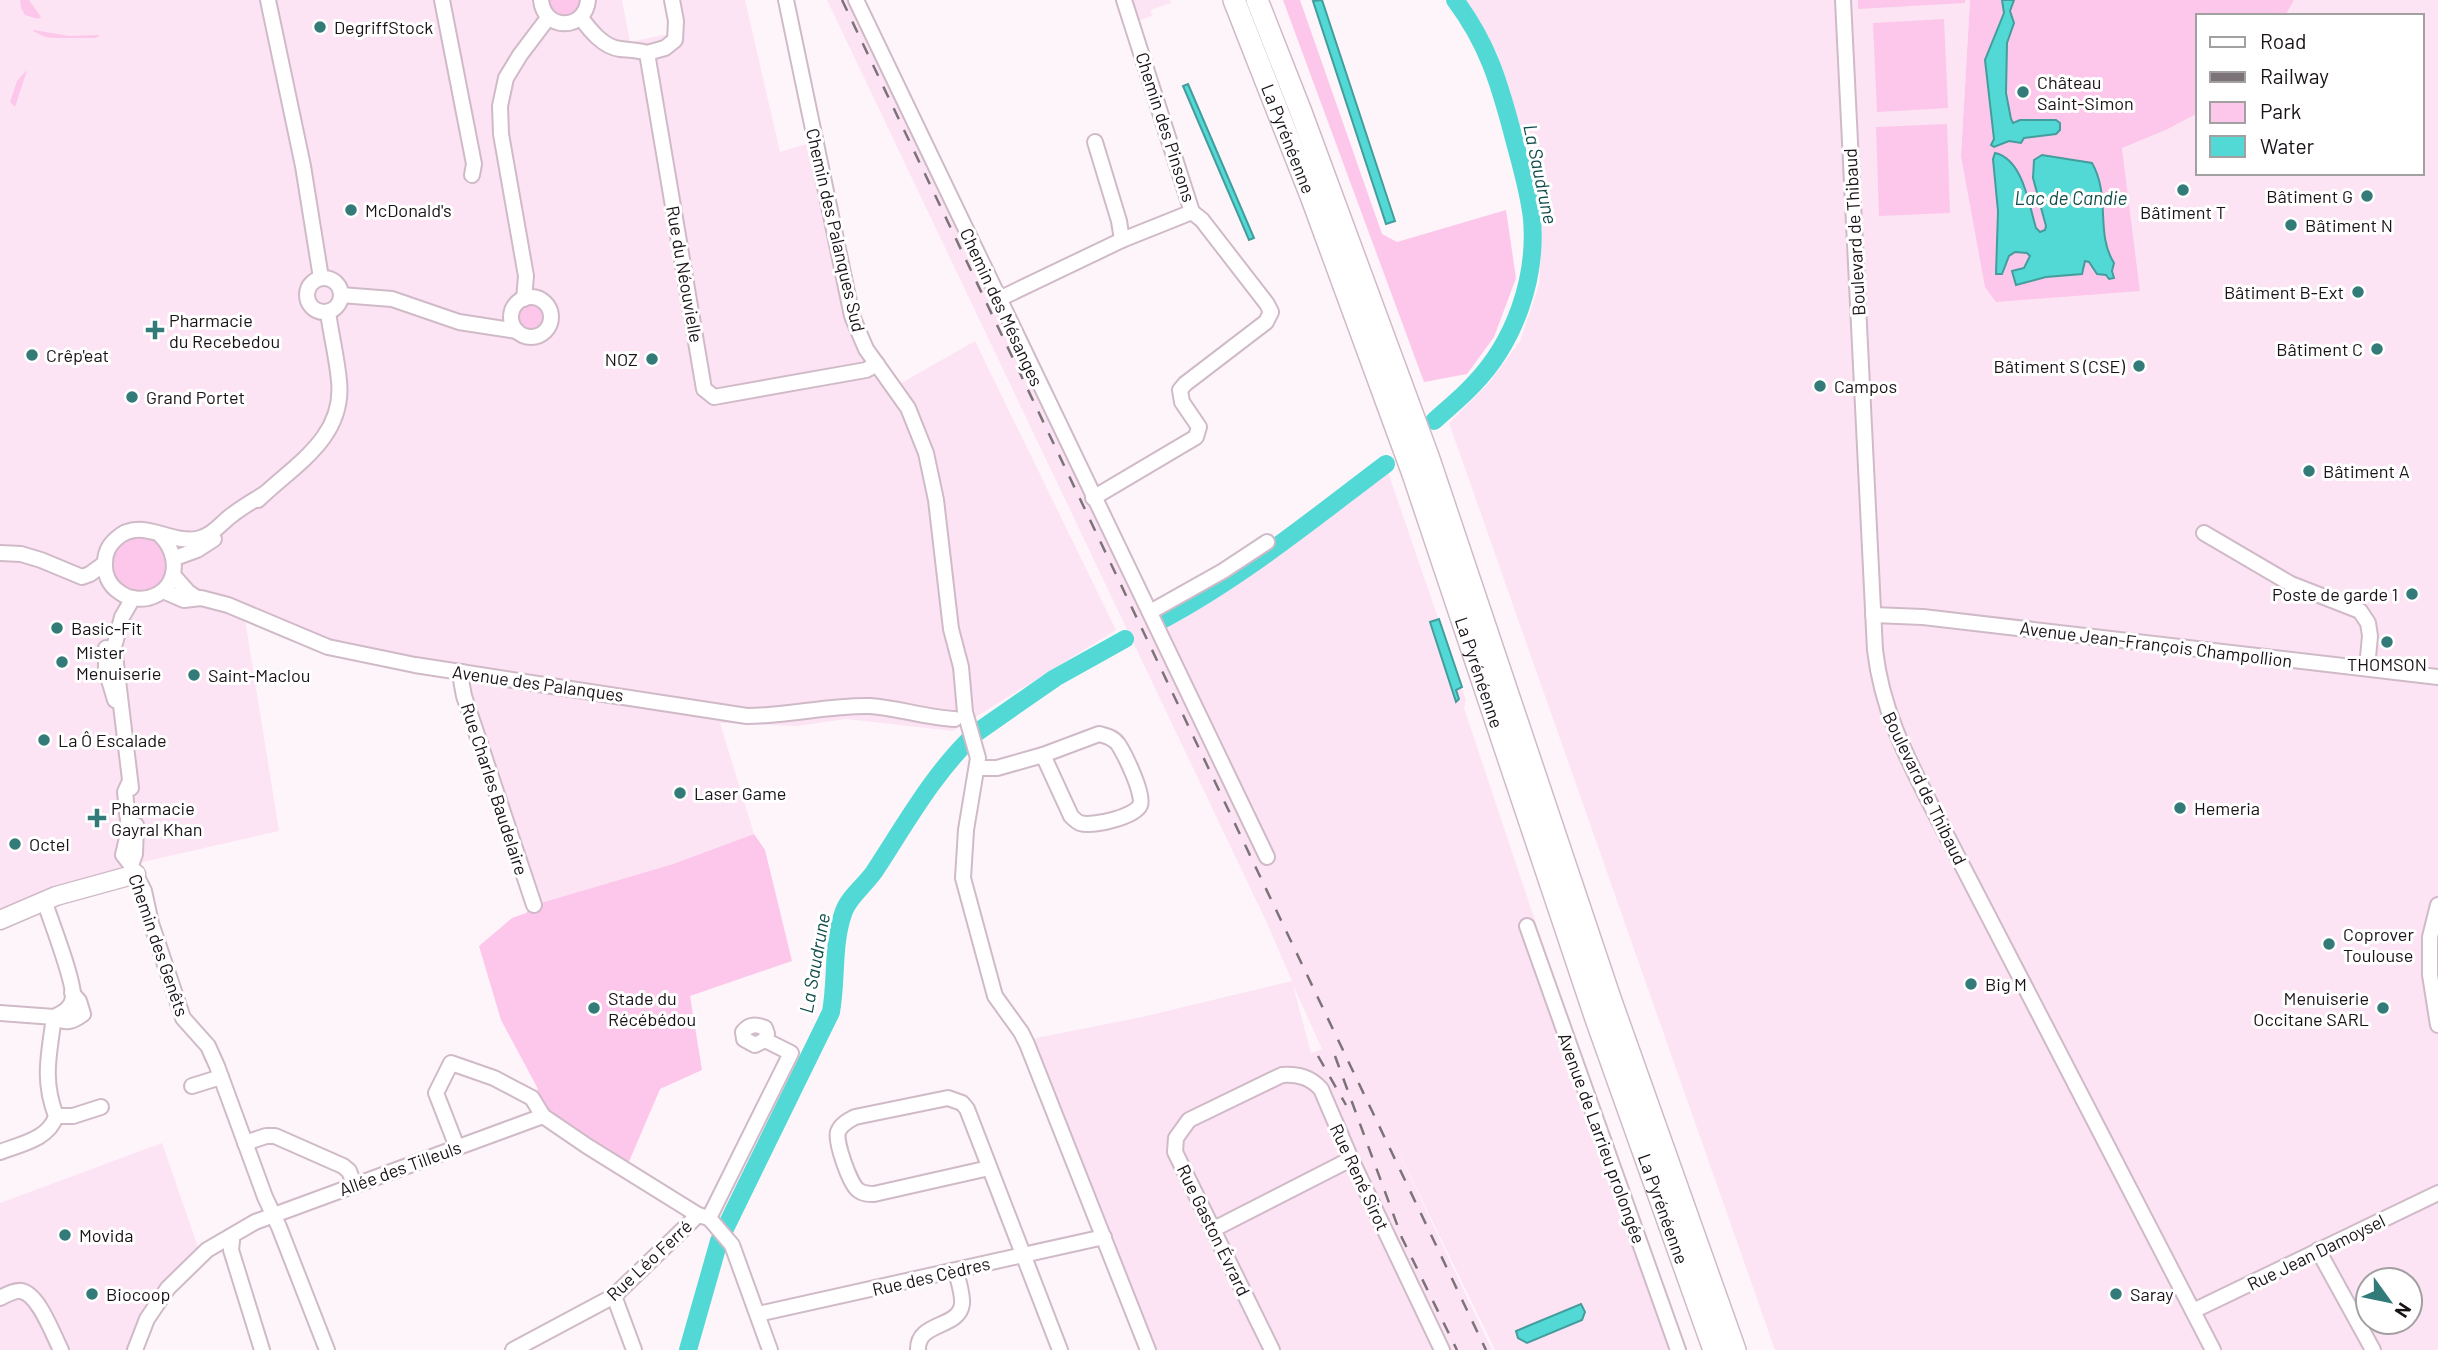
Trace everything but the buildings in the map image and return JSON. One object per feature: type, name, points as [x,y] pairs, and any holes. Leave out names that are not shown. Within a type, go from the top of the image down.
[{"type":"highway","points":[[1222,0],[1276,133],[1289,140]]},
{"type":"highway","name":"La Pyrénéenne","points":[[1234,0],[1413,474],[1604,1043],[1714,1350]]},
{"type":"highway","name":"La Pyrénéenne","points":[[1257,0],[1325,175],[1429,459],[1627,1049],[1735,1350]]},
{"type":"main road","points":[[0,920],[50,898],[134,870]]},
{"type":"street","points":[[268,0],[303,166],[321,278]]},
{"type":"street","points":[[442,0],[474,164],[472,175]]},
{"type":"street","points":[[541,0],[548,18],[561,24],[581,18],[588,0]]},
{"type":"street","points":[[581,18],[589,30],[605,43],[617,49],[647,53],[665,48],[675,40],[676,21],[672,0]]},
{"type":"street","name":"Chemin des Palanques Sud","points":[[786,0],[858,334],[908,408],[926,453],[936,500],[951,629],[961,667],[957,713]]},
{"type":"street","name":"Chemin des Mésanges","points":[[856,0],[1093,498],[1268,857]]},
{"type":"street","name":"Chemin des Pinsons","points":[[999,299],[1122,240],[1192,212],[1124,0]]},
{"type":"street","name":"Boulevard de Thibaud","points":[[1843,0],[1873,615],[1877,669],[1885,704],[1899,740],[2213,1350]]},
{"type":"street","points":[[531,299],[501,134],[500,106],[506,78],[548,18]]},
{"type":"street","name":"Rue du Néouvielle","points":[[647,53],[704,389],[714,397],[866,370],[877,364]]},
{"type":"street","points":[[1096,142],[1122,240]]},
{"type":"street","points":[[1093,498],[1196,437],[1199,427],[1182,402],[1180,390],[1266,322],[1271,312],[1202,220],[1192,212]]},
{"type":"street","points":[[321,278],[336,282],[341,295],[338,306],[328,312],[314,309],[308,298],[311,284],[321,278]]},
{"type":"street","points":[[341,295],[392,299],[459,322],[484,326],[517,331],[528,337],[546,330],[551,319],[550,312],[548,306],[531,299],[517,303],[505,318],[484,326]]},
{"type":"street","points":[[512,310],[512,321],[517,331]]},
{"type":"street","points":[[175,558],[197,550],[216,538],[300,463],[335,422],[340,384],[328,312]]},
{"type":"street","points":[[123,717],[111,692],[106,670],[107,635],[118,598],[106,574],[105,562],[112,542],[129,530],[151,530],[173,539],[196,540],[264,494]]},
{"type":"street","points":[[2204,533],[2291,584],[2360,611],[2368,623],[2370,636],[2367,668]]},
{"type":"street","points":[[5,554],[65,578],[112,585],[125,596],[154,596],[163,591],[173,575],[175,558],[172,549],[160,535]]},
{"type":"street","points":[[1150,612],[1223,571],[1267,542]]},
{"type":"street","points":[[5,554],[21,554],[41,559],[82,577],[105,562]]},
{"type":"street","points":[[173,575],[188,593],[197,598]]},
{"type":"street","name":"Avenue des Palanques","points":[[163,591],[184,600],[197,598],[228,605],[328,647],[415,665],[747,716],[773,716],[846,706],[873,706],[924,714],[933,718],[957,713]]},
{"type":"street","name":"Chemin des Genêts","points":[[133,598],[122,617],[114,648],[136,827],[134,870],[144,891],[151,923],[183,1018],[208,1046],[327,1350]]},
{"type":"street","name":"Avenue Jean-François Champollion","points":[[1873,615],[1898,615],[2438,677]]},
{"type":"street","name":"Rue Charles Baudelaire","points":[[462,672],[464,696],[534,905]]},
{"type":"street","points":[[957,713],[969,730],[975,745],[978,768],[966,830],[963,878],[995,996],[1025,1039],[1148,1350]]},
{"type":"street","points":[[978,768],[997,768],[1043,755],[1098,734],[1109,736],[1117,742],[1142,795],[1140,806],[1131,815],[1090,824],[1078,823],[1071,816],[1043,755]]},
{"type":"street","points":[[0,1013],[54,1017],[66,1011],[73,999],[50,898]]},
{"type":"street","points":[[2438,905],[2430,937],[2430,975],[2438,1025]]},
{"type":"street","name":"Avenue de Larrieu prolongée","points":[[1527,926],[1678,1350]]},
{"type":"street","points":[[0,1152],[46,1134],[53,1127],[56,1116],[48,1096],[46,1077],[54,1017]]},
{"type":"street","name":"Rue Léo Ferré","points":[[513,1350],[614,1296],[708,1220],[790,1052],[765,1040]]},
{"type":"street","points":[[457,1147],[436,1093],[451,1063],[494,1077],[532,1098],[543,1116],[596,1152],[708,1220],[732,1245],[771,1350]]},
{"type":"street","name":"Rue René Sirot","points":[[1236,1098],[1282,1075],[1296,1074],[1315,1082],[1321,1089],[1351,1159],[1442,1350]]},
{"type":"street","points":[[192,1086],[221,1077]]},
{"type":"street","points":[[989,1168],[864,1194],[851,1182],[838,1143],[838,1131],[844,1123],[855,1117],[948,1098],[956,1100],[967,1109],[1060,1350]]},
{"type":"street","name":"Rue Gaston Évrard","points":[[1236,1098],[1189,1120],[1176,1138],[1175,1152],[1272,1350]]},
{"type":"street","points":[[56,1116],[73,1116],[101,1107]]},
{"type":"street","name":"Allée des Tilleuls","points":[[135,1350],[147,1319],[168,1288],[207,1250],[259,1219],[543,1116]]},
{"type":"street","points":[[245,1143],[275,1136],[343,1166],[349,1171],[354,1184]]},
{"type":"street","points":[[1214,1229],[1351,1159]]},
{"type":"street","name":"Rue Jean Damoysel","points":[[2193,1311],[2438,1193]]},
{"type":"street","points":[[230,1237],[231,1250],[262,1350]]},
{"type":"street","name":"Rue des Cèdres","points":[[758,1314],[1104,1237]]},
{"type":"street","points":[[2318,1250],[2373,1350]]},
{"type":"street","points":[[918,1350],[925,1332],[952,1319],[961,1308],[956,1270]]},
{"type":"street","points":[[0,1298],[21,1291],[30,1295],[37,1302],[61,1350]]},
{"type":"street","points":[[614,1296],[634,1350]]},
{"type":"shaded area","points":[[0,0],[622,0],[630,42],[683,31],[678,0],[745,0],[780,152],[813,142],[840,267],[844,318],[861,350],[891,389],[975,341],[1116,630],[953,731],[846,719],[798,726],[720,723],[754,834],[673,864],[534,905],[462,672],[328,647],[244,613],[279,831],[147,861],[0,920]]},
{"type":"shaded area","points":[[827,0],[849,0],[1151,632],[1177,622],[1217,598],[1291,546],[1387,469],[1466,700],[1464,708],[1568,1019],[1685,1350],[1495,1350],[1389,1132],[1492,1350],[1153,1350],[1034,1045],[1036,1038],[1142,1017],[1292,981],[1266,921]],"holes":[[[1293,985],[1322,1049],[1311,1053]]]},
{"type":"shaded area","points":[[1131,0],[1170,0],[1171,3],[1151,10],[1152,16],[1138,21]]},
{"type":"shaded area","points":[[1463,0],[1970,0],[1961,156],[2140,291],[2122,147],[2168,129],[2196,114],[2196,175],[2424,175],[2424,14],[2286,14],[2294,0],[2438,0],[2438,1350],[1775,1350],[1449,423],[1488,384],[1520,341],[1539,285],[1542,228],[1528,150],[1498,56],[1481,23]]},
{"type":"shaded area","points":[[162,1143],[198,1247],[165,1281],[146,1306],[127,1350],[0,1350],[0,1203]]},
{"type":"green space","points":[[20,0],[29,0],[41,17],[38,19],[25,15]]},
{"type":"green space","points":[[545,0],[585,0],[575,17],[556,18]]},
{"type":"green space","points":[[1283,0],[1300,0],[1382,234],[1397,242],[1506,210],[1516,278],[1494,337],[1467,374],[1424,382]]},
{"type":"green space","points":[[1858,0],[1965,0],[1965,3],[1858,9]]},
{"type":"green space","points":[[1970,0],[2294,0],[2286,14],[2196,14],[2196,114],[2122,148],[2140,291],[1996,302],[1985,287],[1961,156]]},
{"type":"green space","points":[[1944,19],[1948,108],[1877,112],[1873,23]]},
{"type":"green space","points":[[34,30],[69,36],[100,35],[96,38],[54,38],[45,37]]},
{"type":"green space","points":[[27,70],[15,107],[10,102],[17,81]]},
{"type":"green space","points":[[1947,124],[1950,213],[1879,216],[1876,127]]},
{"type":"green space","points":[[531,304],[540,308],[544,317],[540,326],[531,330],[522,326],[518,317],[522,308]]},
{"type":"green space","points":[[140,535],[156,540],[164,548],[169,564],[164,580],[156,588],[140,593],[124,588],[116,580],[111,564],[116,548],[124,540]]},
{"type":"green space","name":"Stade du Récébédou","points":[[754,834],[765,850],[792,961],[690,996],[702,1070],[660,1089],[625,1171],[543,1116],[532,1098],[538,1089],[501,1020],[479,946],[512,918],[526,913],[534,905],[673,864]]},
{"type":"water","points":[[1322,0],[1395,221],[1386,224],[1313,1]]},
{"type":"water","points":[[2002,0],[2014,0],[2010,11],[2014,23],[2007,43],[2006,93],[2011,119],[2013,123],[2020,120],[2056,120],[2060,123],[2060,130],[2056,134],[2024,138],[2021,143],[2009,141],[1994,147],[1991,145],[1994,139],[1985,60],[2004,13]]},
{"type":"water","points":[[1188,84],[1254,238],[1249,240],[1183,86]]},
{"type":"water","name":"Lac de Candie","points":[[1995,153],[2005,157],[2018,173],[2036,228],[2040,232],[2045,230],[2046,226],[2033,178],[2034,160],[2042,155],[2092,163],[2101,188],[2105,239],[2114,263],[2114,278],[2109,279],[2106,275],[2097,274],[2089,262],[2085,261],[2082,274],[2046,277],[2016,285],[2012,271],[2024,268],[2030,256],[2027,253],[2015,252],[2009,256],[2002,274],[1996,274],[1998,211],[1993,159]]},
{"type":"water","points":[[1439,619],[1462,687],[1456,690],[1459,699],[1456,702],[1430,622]]},
{"type":"water","points":[[1581,1304],[1585,1312],[1582,1320],[1527,1343],[1518,1338],[1516,1331]]},
{"type":"waterway","name":"La Saudrune","points":[[1434,421],[1473,385],[1501,349],[1527,286],[1533,241],[1529,197],[1502,95],[1483,47],[1455,0]]},
{"type":"waterway","name":"La Saudrune","points":[[1160,621],[1248,567],[1386,464]]},
{"type":"waterway","name":"La Saudrune","points":[[688,1350],[719,1241],[831,1012],[836,948],[846,906],[874,872],[933,782],[976,733],[1055,678],[1125,639]]},
{"type":"railway","points":[[842,0],[1486,1350]]},
{"type":"railway","points":[[1318,1056],[1346,1105]]},
{"type":"railway","points":[[1335,1056],[1402,1238],[1457,1350]]},
{"type":"place","name":"DegriffStock","points":[[320,27]]},
{"type":"place","name":"Château Saint-Simon","points":[[2023,92]]},
{"type":"place","name":"Bâtiment T","points":[[2183,190]]},
{"type":"place","name":"Bâtiment G","points":[[2367,196]]},
{"type":"place","name":"McDonald's","points":[[351,210]]},
{"type":"place","name":"Bâtiment N","points":[[2291,225]]},
{"type":"place","name":"Bâtiment B-Ext","points":[[2358,292]]},
{"type":"place","name":"Pharmacie du Recebedou","points":[[155,330]]},
{"type":"place","name":"Bâtiment C","points":[[2377,349]]},
{"type":"place","name":"Crêp'eat","points":[[32,355]]},
{"type":"place","name":"NOZ","points":[[652,359]]},
{"type":"place","name":"Bâtiment S (CSE)","points":[[2139,366]]},
{"type":"place","name":"Campos","points":[[1820,386]]},
{"type":"place","name":"Grand Portet","points":[[132,397]]},
{"type":"place","name":"Bâtiment A","points":[[2309,471]]},
{"type":"place","name":"Poste de garde 1","points":[[2412,594]]},
{"type":"place","name":"Basic-Fit","points":[[57,628]]},
{"type":"place","name":"THOMSON","points":[[2387,642]]},
{"type":"place","name":"Mister Menuiserie","points":[[62,662]]},
{"type":"place","name":"Saint-Maclou","points":[[194,675]]},
{"type":"place","name":"La Ô Escalade","points":[[44,740]]},
{"type":"place","name":"Laser Game","points":[[680,793]]},
{"type":"place","name":"Hemeria","points":[[2180,808]]},
{"type":"place","name":"Pharmacie Gayral Khan","points":[[97,818]]},
{"type":"place","name":"Octel","points":[[15,844]]},
{"type":"place","name":"Coprover Toulouse","points":[[2329,944]]},
{"type":"place","name":"Big M","points":[[1971,984]]},
{"type":"place","name":"Stade du Récébédou","points":[[594,1008]]},
{"type":"place","name":"Menuiserie Occitane SARL","points":[[2383,1008]]},
{"type":"place","name":"Movida","points":[[65,1235]]},
{"type":"place","name":"Biocoop","points":[[92,1294]]},
{"type":"place","name":"Saray","points":[[2116,1294]]}]
